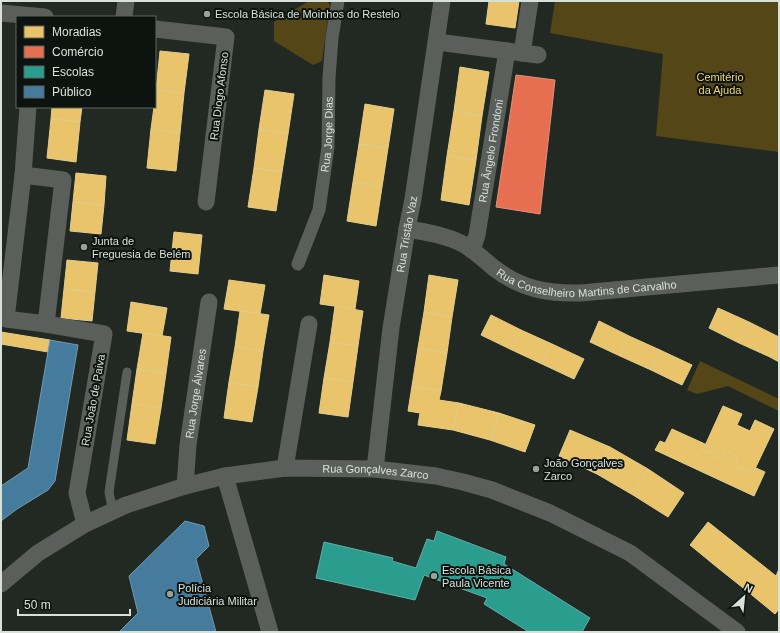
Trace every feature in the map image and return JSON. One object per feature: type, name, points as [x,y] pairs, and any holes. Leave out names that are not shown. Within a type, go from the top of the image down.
[{"type":"street","points":[[124,16],[126,1]]},
{"type":"street","name":"Rua Jorge Dias","points":[[298,264],[319,210],[328,147],[329,78],[332,38],[338,1]]},
{"type":"street","name":"Rua Tristão Vaz","points":[[375,469],[390,335],[413,199],[442,1]]},
{"type":"street","name":"Rua Ângelo Frondoni","points":[[472,250],[478,235],[523,53],[530,1]]},
{"type":"street","points":[[1,13],[30,16]]},
{"type":"street","name":"Rua Diogo Afonso","points":[[156,29],[226,37],[206,202]]},
{"type":"street","points":[[437,42],[523,53]]},
{"type":"street","name":"Rua João de Paiva","points":[[28,108],[23,175],[6,319],[104,334],[77,493],[86,524]]},
{"type":"street","points":[[23,175],[63,180],[46,324]]},
{"type":"street","name":"Rua Conselheiro Martins de Carvalho","points":[[407,229],[450,238],[472,250],[508,278],[536,289],[550,292],[581,293],[779,275]]},
{"type":"street","name":"Rua Jorge Álvares","points":[[185,486],[188,445],[209,302]]},
{"type":"street","points":[[284,468],[309,324]]},
{"type":"street","name":"Rua Gonçalves Zarco","points":[[1,584],[38,553],[86,524],[126,505],[185,486],[225,476],[284,468],[375,469],[436,476],[462,482],[492,490],[550,513],[630,552],[737,632]]},
{"type":"street","points":[[225,476],[270,632]]},
{"type":"lane","points":[[113,512],[109,492],[126,372]]},
{"type":"green space","points":[[309,1],[326,1],[330,4],[322,61],[313,65],[274,41],[274,22]]},
{"type":"green space","name":"Cemitério da Ajuda","points":[[555,1],[779,1],[779,152],[656,136],[663,54],[550,33]]},
{"type":"green space","points":[[700,361],[779,399],[779,411],[728,386],[697,394],[687,390]]},
{"type":"building: Moradias","points":[[489,1],[519,1],[515,28],[486,24]]},
{"type":"building: Moradias","points":[[160,51],[189,54],[184,93],[156,90]]},
{"type":"building: Moradias","points":[[460,67],[489,72],[482,116],[454,111]]},
{"type":"building: Moradias","points":[[156,90],[184,93],[180,133],[151,129],[154,108],[156,108]]},
{"type":"building: Moradias","points":[[265,90],[294,94],[288,134],[259,129]]},
{"type":"building: Moradias","points":[[365,104],[394,109],[388,148],[359,144]]},
{"type":"building: Moradias","points":[[52,108],[82,108],[80,122],[51,119]]},
{"type":"building: Moradias","points":[[454,111],[482,116],[476,160],[447,156]]},
{"type":"building: Moradias","points":[[51,119],[80,122],[76,162],[47,158]]},
{"type":"building: Moradias","points":[[151,129],[180,133],[176,171],[147,168]]},
{"type":"building: Moradias","points":[[259,129],[288,134],[282,172],[254,168]]},
{"type":"building: Moradias","points":[[359,144],[388,148],[382,187],[353,182]]},
{"type":"building: Moradias","points":[[447,156],[476,160],[469,205],[441,200]]},
{"type":"building: Moradias","points":[[254,168],[282,172],[276,211],[248,207]]},
{"type":"building: Moradias","points":[[76,173],[106,176],[104,205],[73,202]]},
{"type":"building: Moradias","points":[[353,182],[382,187],[376,226],[347,221]]},
{"type":"building: Moradias","points":[[73,202],[104,205],[101,234],[70,231]]},
{"type":"building: Moradias","points":[[174,232],[202,235],[198,274],[170,271]]},
{"type":"building: Moradias","points":[[67,260],[98,263],[95,292],[64,289]]},
{"type":"building: Moradias","points":[[324,275],[359,281],[355,309],[320,304]]},
{"type":"building: Moradias","points":[[429,275],[458,280],[452,317],[424,312]]},
{"type":"building: Moradias","points":[[229,280],[265,285],[260,314],[224,309]]},
{"type":"building: Moradias","points":[[64,289],[95,292],[92,321],[61,318]]},
{"type":"building: Moradias","points":[[131,302],[167,308],[162,336],[127,331]]},
{"type":"building: Moradias","points":[[335,306],[363,311],[358,346],[330,342]]},
{"type":"building: Moradias","points":[[718,308],[749,322],[739,343],[709,328]]},
{"type":"building: Moradias","points":[[240,311],[269,315],[263,351],[235,347]]},
{"type":"building: Moradias","points":[[424,312],[452,317],[447,353],[418,348]]},
{"type":"building: Moradias","points":[[491,315],[521,330],[512,350],[481,335]]},
{"type":"building: Moradias","points":[[599,321],[629,336],[620,356],[590,342]]},
{"type":"building: Moradias","points":[[749,322],[779,337],[770,357],[739,343]]},
{"type":"building: Moradias","points":[[521,330],[552,344],[542,364],[512,350]]},
{"type":"building: Moradias","points":[[1,332],[50,340],[48,352],[1,344]]},
{"type":"building: Moradias","points":[[143,333],[171,337],[166,373],[137,369]]},
{"type":"building: Moradias","points":[[629,336],[660,350],[651,370],[620,356]]},
{"type":"building: Moradias","points":[[779,338],[779,362],[770,357]]},
{"type":"building: Moradias","points":[[330,342],[358,346],[353,382],[324,378]]},
{"type":"building: Moradias","points":[[552,344],[584,359],[574,379],[542,364]]},
{"type":"building: Moradias","points":[[235,347],[263,351],[258,387],[229,382]]},
{"type":"building: Moradias","points":[[418,348],[447,353],[441,391],[412,386]]},
{"type":"building: Moradias","points":[[660,350],[692,365],[682,385],[651,370]]},
{"type":"building: Moradias","points":[[137,369],[166,373],[161,408],[132,404]]},
{"type":"building: Moradias","points":[[324,378],[353,382],[348,417],[319,413]]},
{"type":"building: Moradias","points":[[229,382],[258,387],[252,422],[224,418]]},
{"type":"building: Moradias","points":[[412,386],[441,391],[439,400],[459,403],[453,430],[418,425],[420,413],[408,411]]},
{"type":"building: Moradias","points":[[459,403],[499,413],[490,440],[453,430]]},
{"type":"building: Moradias","points":[[132,404],[161,408],[155,444],[127,440]]},
{"type":"building: Moradias","points":[[723,406],[742,414],[737,425],[750,431],[755,420],[774,429],[753,473],[734,465],[738,457],[725,451],[722,459],[703,450]]},
{"type":"building: Moradias","points":[[499,413],[535,425],[525,452],[490,440]]},
{"type":"building: Moradias","points":[[672,429],[705,444],[703,450],[722,459],[725,451],[738,457],[734,465],[753,473],[756,468],[765,472],[754,496],[655,450],[660,441],[665,443]]},
{"type":"building: Moradias","points":[[570,430],[610,447],[597,474],[559,456]]},
{"type":"building: Moradias","points":[[610,447],[648,469],[633,495],[597,474]]},
{"type":"building: Moradias","points":[[648,469],[684,493],[668,517],[633,495]]},
{"type":"building: Moradias","points":[[708,522],[737,545],[718,568],[690,545]]},
{"type":"building: Moradias","points":[[737,545],[766,568],[747,591],[718,568]]},
{"type":"building: Moradias","points":[[766,568],[776,576],[779,569],[779,609],[775,614],[747,591]]},
{"type":"building: Comércio","points":[[516,75],[555,80],[540,214],[496,207]]},
{"type":"building: Escolas","points":[[437,531],[506,557],[504,564],[590,618],[582,632],[529,632],[484,604],[487,598],[424,575],[415,600],[316,578],[324,542],[393,558],[392,561],[416,568],[427,539],[434,541]]},
{"type":"building: Público","points":[[50,340],[78,345],[55,481],[48,490],[17,509],[1,521],[1,486],[28,468]]},
{"type":"building: Público","name":"Polícia Judiciária Militar","points":[[185,521],[204,526],[209,546],[196,559],[216,632],[119,632],[138,613],[129,576]]},
{"type":"place","name":"Escola Básica de Moinhos do Restelo","points":[[207,14]]},
{"type":"place","name":"Junta de Freguesia de Belém","points":[[84,247]]},
{"type":"place","name":"João Gonçalves Zarco","points":[[536,469]]},
{"type":"place","name":"Escola Básica Paula Vicente","points":[[434,576]]},
{"type":"place","name":"Polícia Judiciária Militar","points":[[170,594]]}]
